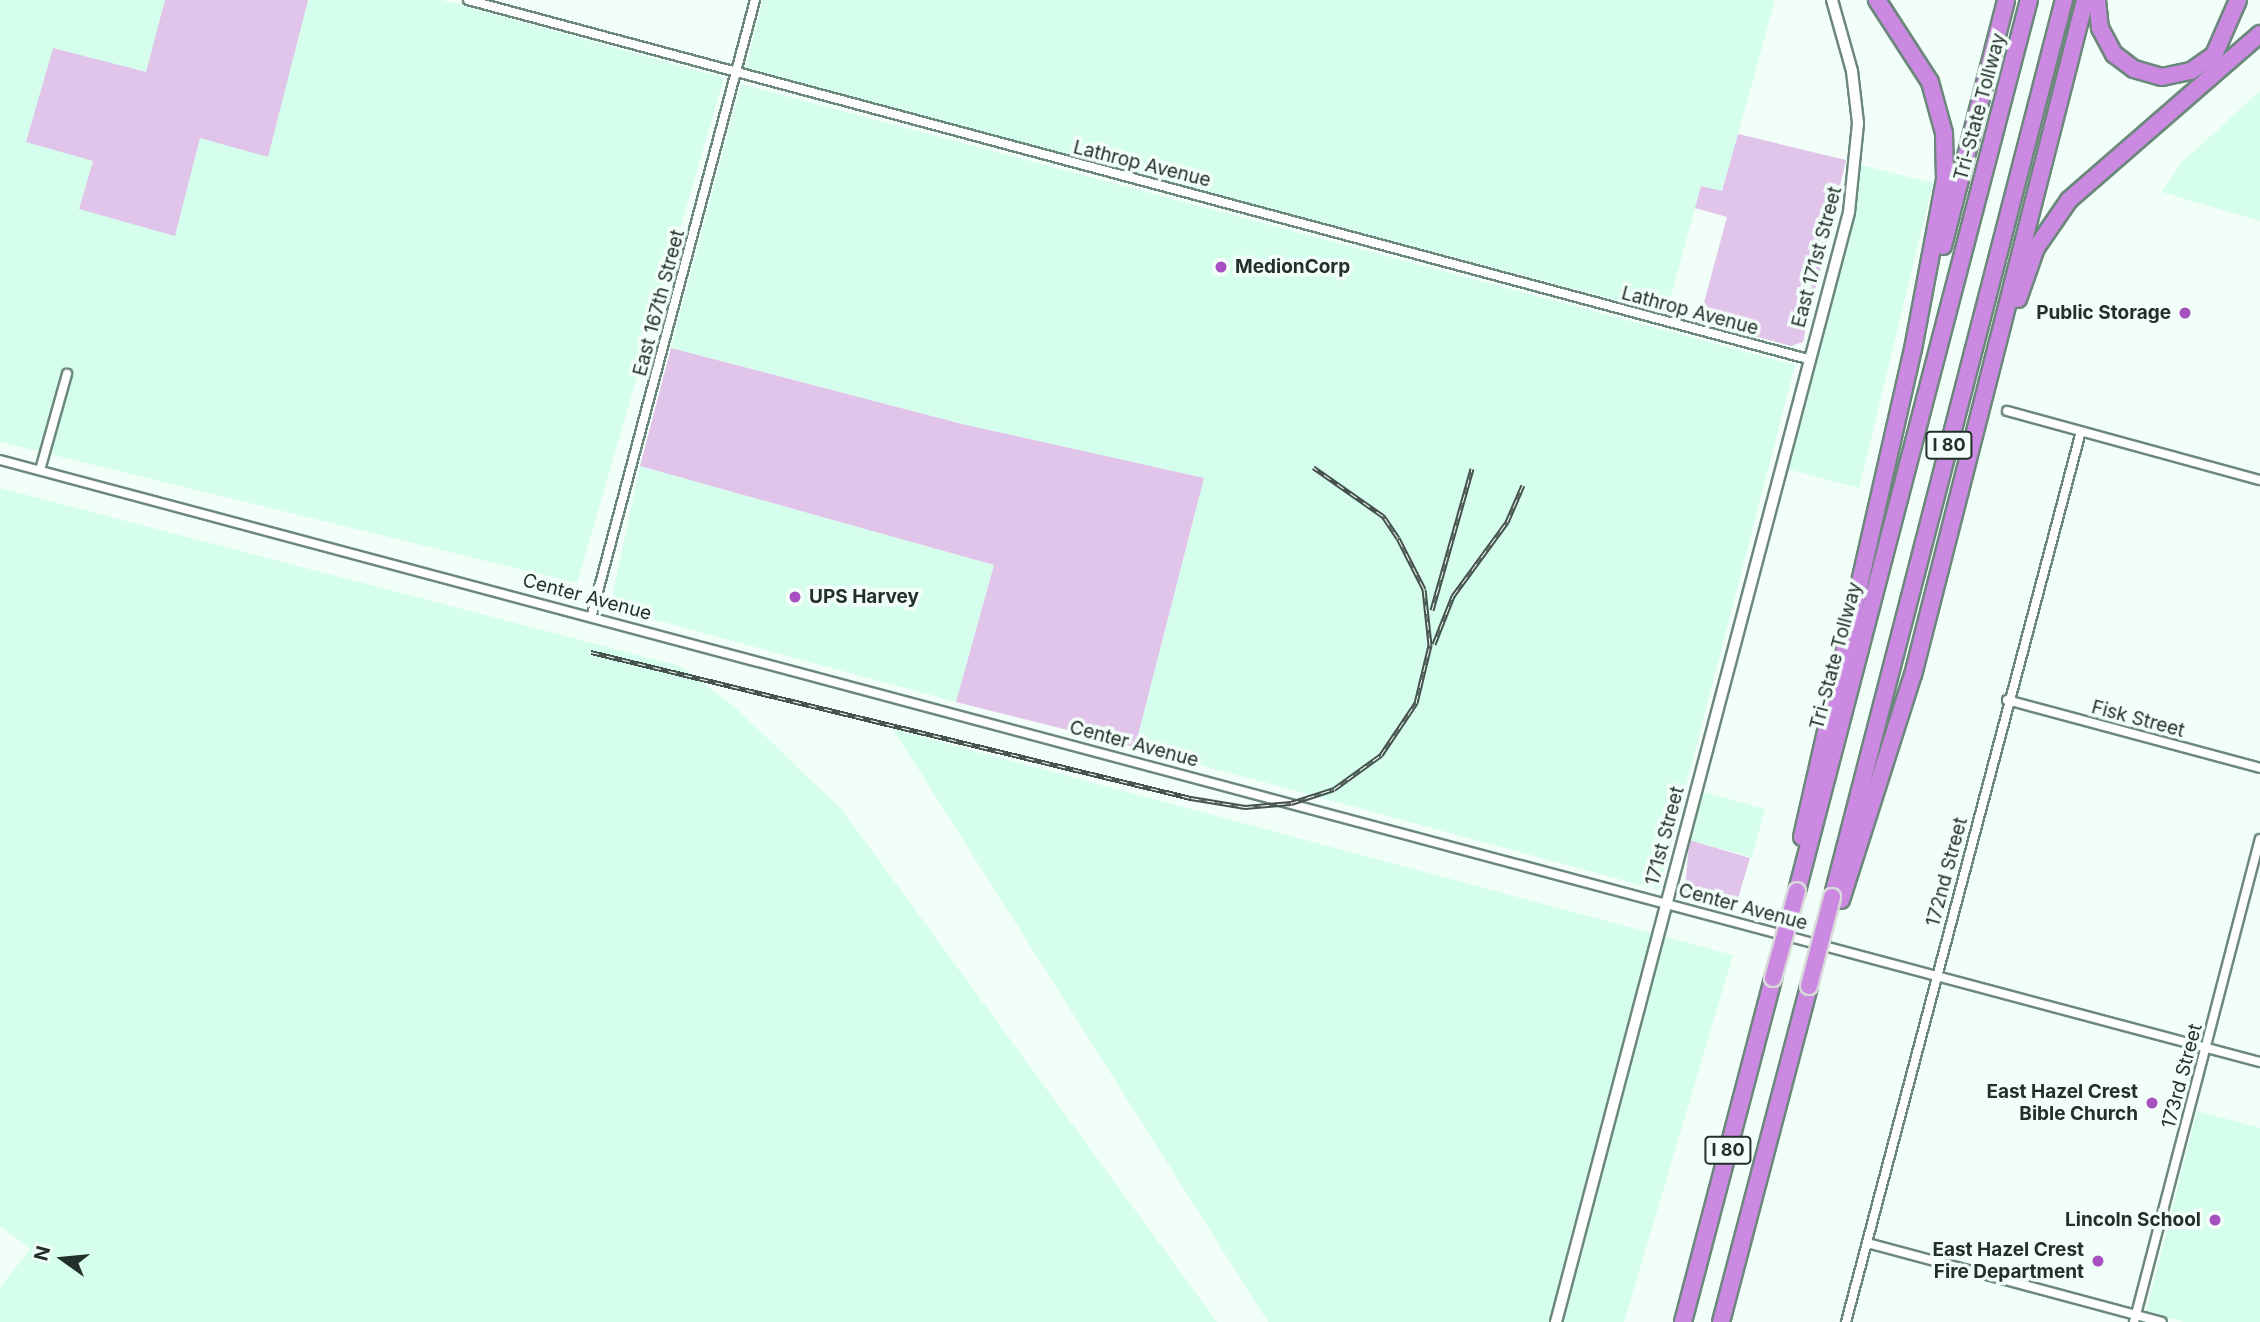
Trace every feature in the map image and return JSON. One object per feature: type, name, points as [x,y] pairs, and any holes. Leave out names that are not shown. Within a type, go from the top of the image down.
[{"type":"highway","points":[[1877,0],[1925,71],[1945,146],[1943,190],[1913,349]]},
{"type":"highway","points":[[1797,887],[1816,762],[1913,349],[2006,0]]},
{"type":"highway","name":"Tri-State Tollway","points":[[1683,1322],[2029,0]]},
{"type":"highway","name":"I 80","points":[[1721,1322],[1810,982],[1837,899],[2064,0]]},
{"type":"highway","points":[[1837,899],[1895,738],[2085,0]]},
{"type":"highway","points":[[2097,0],[2110,49],[2134,69],[2162,77],[2191,71],[2214,55],[2238,0]]},
{"type":"highway","points":[[1956,502],[2025,277],[2046,230],[2076,193],[2260,34]]},
{"type":"street","name":"Lathrop Avenue","points":[[468,0],[735,75],[1808,359]]},
{"type":"street","name":"East 167th Street","points":[[592,614],[755,0]]},
{"type":"street","name":"East 171st Street","points":[[1808,359],[1856,174],[1852,71],[1832,0]]},
{"type":"street","name":"171st Street","points":[[1556,1322],[1808,359]]},
{"type":"street","points":[[40,470],[67,374]]},
{"type":"street","points":[[2007,411],[2260,480]]},
{"type":"street","name":"172nd Street","points":[[1846,1322],[2007,701],[2081,431]]},
{"type":"street","name":"Center Avenue","points":[[0,460],[592,614],[2260,1062]]},
{"type":"street","name":"Fisk Street","points":[[2007,701],[2260,768]]},
{"type":"street","name":"173rd Street","points":[[2135,1318],[2260,839]]},
{"type":"street","points":[[1867,1243],[2135,1318],[2162,1322]]},
{"type":"shaded area","points":[[0,0],[442,0],[724,78],[577,583],[0,442]]},
{"type":"shaded area","points":[[165,0],[308,0],[268,157],[200,138],[175,236],[79,209],[93,161],[26,142],[53,48],[146,72]]},
{"type":"shaded area","points":[[763,0],[1775,0],[1722,192],[1701,187],[1666,313],[745,71]]},
{"type":"shaded area","points":[[741,84],[1795,365],[1659,890],[1135,747],[1204,478],[962,424],[671,348]]},
{"type":"shaded area","points":[[2260,91],[2260,221],[2162,192],[2180,164]]},
{"type":"shaded area","points":[[1738,134],[1846,160],[1803,342],[1791,346],[1699,321],[1727,217],[1695,208],[1701,186],[1722,191]]},
{"type":"shaded area","points":[[1861,165],[1933,183],[1859,488],[1787,469],[1857,203]]},
{"type":"shaded area","points":[[671,348],[962,424],[1204,478],[1135,747],[956,702],[994,565],[640,466]]},
{"type":"shaded area","points":[[640,466],[994,565],[956,702],[623,611],[613,593]]},
{"type":"shaded area","points":[[0,488],[680,666],[736,708],[842,810],[1217,1322],[0,1322],[0,1288],[30,1249],[0,1226]]},
{"type":"shaded area","points":[[893,729],[1733,955],[1624,1322],[1268,1322]]},
{"type":"shaded area","points":[[1702,792],[1765,809],[1752,857],[1689,840]]},
{"type":"shaded area","points":[[1689,840],[1750,858],[1734,912],[1692,902],[1685,893]]},
{"type":"shaded area","name":"Lincoln School","points":[[2197,1111],[2260,1128],[2260,1322],[2184,1322],[2146,1312]]},
{"type":"railway","points":[[591,652],[1191,798],[1245,807],[1291,803],[1334,789],[1381,755],[1416,703],[1430,645],[1424,589],[1398,538],[1383,516],[1313,467]]},
{"type":"railway","points":[[1432,610],[1472,469]]},
{"type":"railway","points":[[1434,644],[1453,596],[1507,522],[1523,485]]},
{"type":"place","name":"MedionCorp","points":[[1221,267]]},
{"type":"place","name":"Public Storage","points":[[2185,313]]},
{"type":"place","name":"UPS Harvey","points":[[795,597]]},
{"type":"place","name":"East Hazel Crest Bible Church","points":[[2152,1103]]},
{"type":"place","name":"Lincoln School","points":[[2215,1220]]},
{"type":"place","name":"East Hazel Crest Fire Department","points":[[2098,1261]]}]
